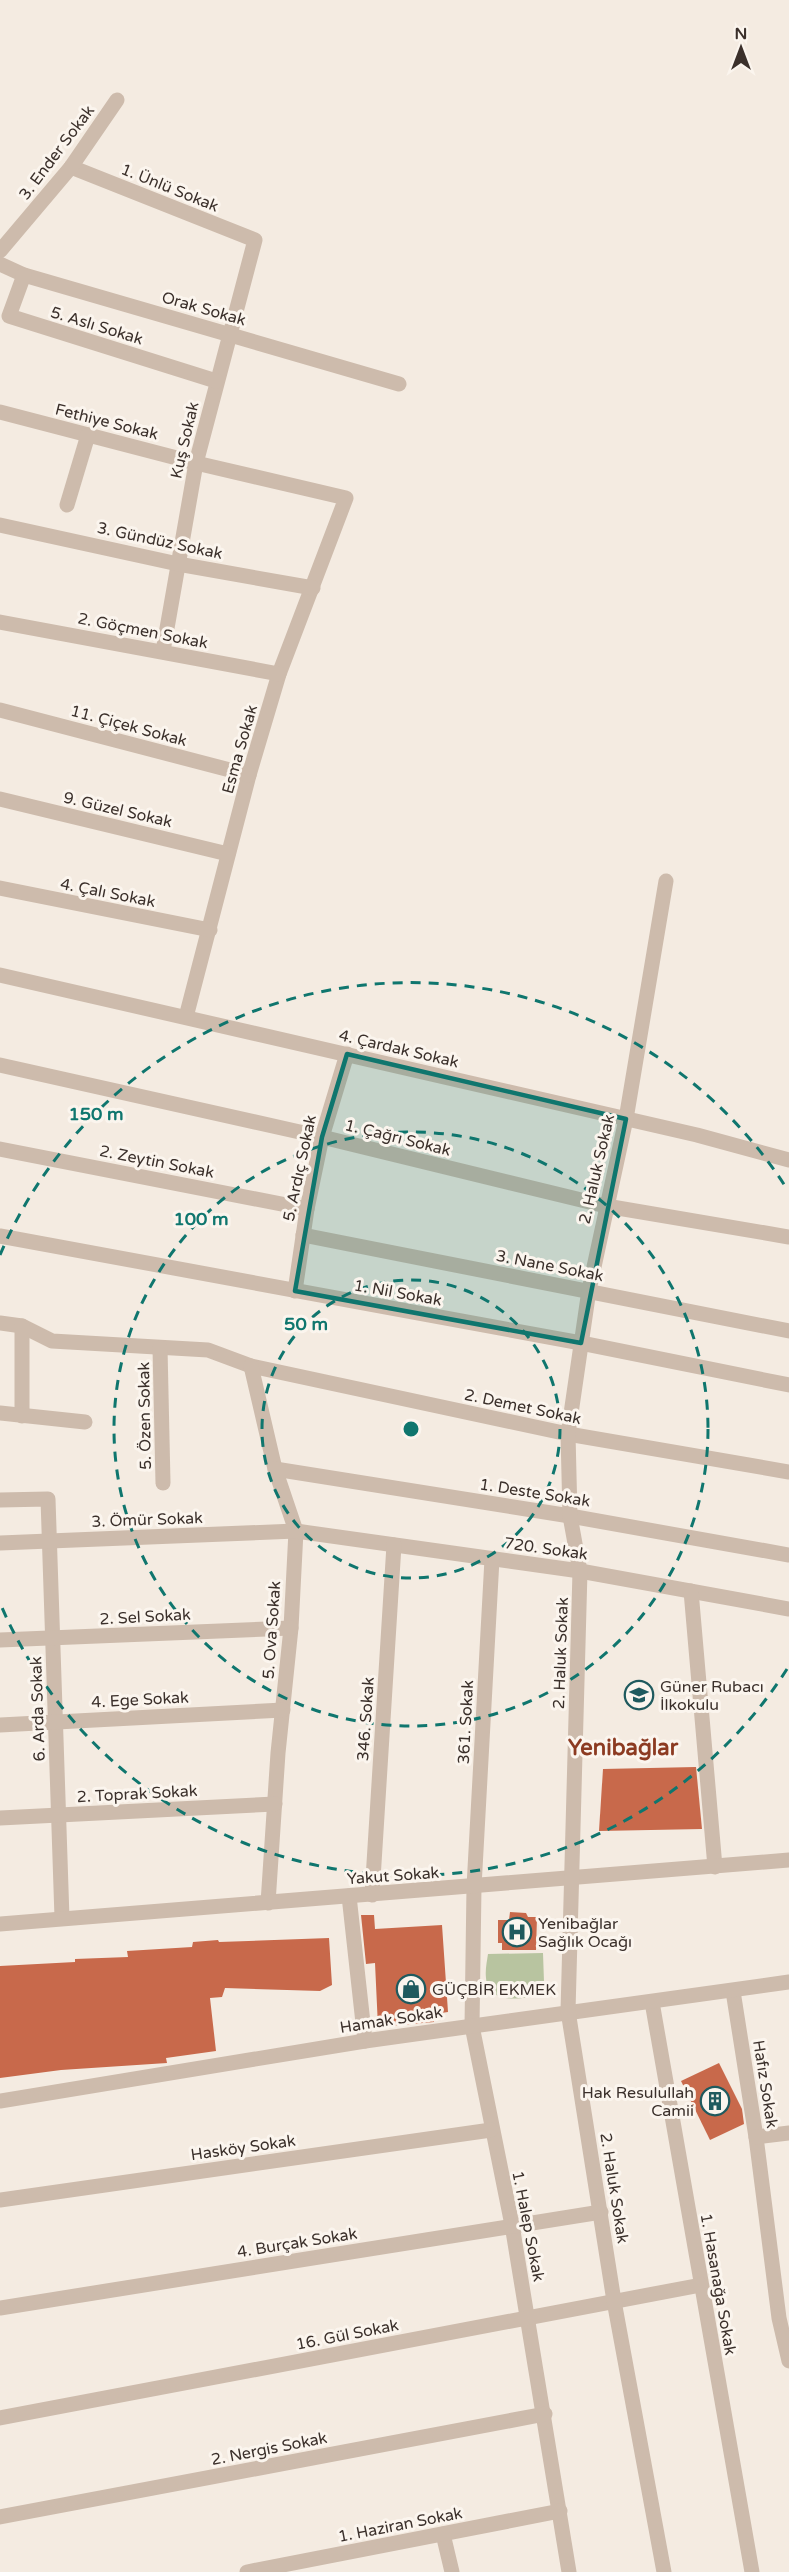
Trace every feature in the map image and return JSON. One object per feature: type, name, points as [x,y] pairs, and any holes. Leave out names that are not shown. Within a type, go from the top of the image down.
[{"type":"street","name":"3. Ender Sokak","points":[[0,251],[71,167],[117,100]]},
{"type":"street","name":"1. Ünlü Sokak","points":[[71,167],[255,240]]},
{"type":"street","name":"Kuş Sokak","points":[[162,651],[196,463],[255,240]]},
{"type":"street","name":"Orak Sokak","points":[[0,264],[24,275],[399,384]]},
{"type":"street","name":"5. Aslı Sokak","points":[[24,275],[9,316],[216,381]]},
{"type":"street","name":"Fethiye Sokak","points":[[0,412],[196,463],[346,498]]},
{"type":"street","points":[[67,506],[88,435]]},
{"type":"street","name":"Esma Sokak","points":[[186,1017],[249,775],[279,674],[346,498]]},
{"type":"street","name":"3. Gündüz Sokak","points":[[0,525],[178,564],[313,588]]},
{"type":"street","name":"2. Göçmen Sokak","points":[[0,622],[279,674]]},
{"type":"street","name":"11. Çiçek Sokak","points":[[0,712],[249,775]]},
{"type":"street","name":"9. Güzel Sokak","points":[[0,799],[228,854]]},
{"type":"street","name":"2. Haluk Sokak","points":[[664,2572],[614,2301],[568,2012],[580,1571],[570,1516],[568,1434],[589,1290],[626,1119],[666,881]]},
{"type":"street","name":"4. Çalı Sokak","points":[[0,888],[210,930]]},
{"type":"street","name":"4. Çardak Sokak","points":[[0,975],[626,1119],[789,1161]]},
{"type":"street","name":"5. Ardıç Sokak","points":[[295,1292],[303,1235],[322,1137],[347,1054]]},
{"type":"street","name":"1. Çağrı Sokak","points":[[0,1065],[322,1137],[606,1206],[789,1237]]},
{"type":"street","name":"2. Zeytin Sokak","points":[[0,1149],[308,1209]]},
{"type":"street","name":"3. Nane Sokak","points":[[303,1235],[789,1331]]},
{"type":"street","name":"1. Nil Sokak","points":[[0,1236],[581,1343],[789,1385]]},
{"type":"street","name":"2. Demet Sokak","points":[[0,1323],[22,1326],[52,1341],[207,1350],[251,1366],[568,1434],[789,1472]]},
{"type":"street","points":[[22,1326],[22,1416]]},
{"type":"street","name":"5. Özen Sokak","points":[[160,1348],[163,1483]]},
{"type":"street","name":"5. Ova Sokak","points":[[251,1366],[274,1469],[296,1532],[291,1628],[268,1902]]},
{"type":"street","points":[[0,1413],[85,1422]]},
{"type":"street","name":"1. Deste Sokak","points":[[274,1469],[570,1516],[789,1555]]},
{"type":"street","name":"6. Arda Sokak","points":[[0,1500],[48,1499],[62,1918]]},
{"type":"street","name":"3. Ömür Sokak","points":[[0,1543],[296,1532]]},
{"type":"street","name":"720. Sokak","points":[[296,1532],[580,1571],[789,1609]]},
{"type":"street","name":"346. Sokak","points":[[372,1895],[394,1545]]},
{"type":"street","name":"361. Sokak","points":[[474,1887],[492,1558]]},
{"type":"street","points":[[691,1591],[715,1867]]},
{"type":"street","name":"2. Sel Sokak","points":[[0,1640],[291,1628]]},
{"type":"street","name":"4. Ege Sokak","points":[[0,1725],[283,1710]]},
{"type":"street","name":"2. Toprak Sokak","points":[[0,1818],[275,1804]]},
{"type":"street","name":"Yakut Sokak","points":[[0,1924],[789,1860]]},
{"type":"street","name":"1. Halep Sokak","points":[[474,1887],[472,2026],[491,2130],[512,2225],[545,2414],[569,2572]]},
{"type":"street","points":[[349,1896],[365,2041]]},
{"type":"street","name":"Hamak Sokak","points":[[0,2101],[365,2041],[789,1982]]},
{"type":"street","name":"Hafız Sokak","points":[[733,1991],[756,2137],[779,2318],[789,2361]]},
{"type":"street","name":"1. Hasanağa Sokak","points":[[652,2002],[752,2572]]},
{"type":"street","name":"Hasköy Sokak","points":[[0,2200],[491,2130]]},
{"type":"street","points":[[756,2137],[789,2133]]},
{"type":"street","name":"4. Burçak Sokak","points":[[0,2308],[601,2212]]},
{"type":"street","name":"16. Gül Sokak","points":[[0,2418],[701,2285]]},
{"type":"street","name":"2. Nergis Sokak","points":[[0,2517],[545,2414]]},
{"type":"street","name":"1. Haziran Sokak","points":[[247,2572],[560,2511]]},
{"type":"street","points":[[443,2534],[451,2572]]},
{"type":"highlighted area","points":[[347,1054],[626,1119],[581,1343],[295,1291],[322,1137]]},
{"type":"green space","points":[[543,1953],[544,1982],[540,1995],[507,1998],[493,1993],[488,1987],[486,1966],[488,1954]]},
{"type":"building","points":[[696,1767],[702,1829],[599,1831],[603,1769]]},
{"type":"building","name":"Yenibağlar Sağlık Ocağı","points":[[510,1912],[526,1913],[528,1917],[537,1917],[536,1950],[502,1950],[502,1943],[498,1943],[498,1920],[509,1920]]},
{"type":"building","name":"GÜÇBİR EKMEK","points":[[361,1915],[374,1915],[375,1929],[442,1925],[448,2012],[434,2014],[434,2022],[378,2027],[375,1963],[366,1964]]},
{"type":"building","points":[[329,1938],[332,1985],[320,1991],[225,1988],[222,1997],[210,1998],[216,2051],[166,2058],[167,2063],[61,2070],[0,2078],[0,1966],[128,1957],[127,1951],[192,1947],[193,1942]]},
{"type":"building","name":"Hak Resulullah Camii","points":[[719,2063],[742,2109],[744,2124],[710,2140],[681,2081]]},
{"type":"place","name":"Güner Rubacı İlkokulu","points":[[639,1695]]},
{"type":"place","name":"Yenibağlar Sağlık Ocağı","points":[[517,1932]]},
{"type":"place","name":"GÜÇBİR EKMEK","points":[[411,1989]]},
{"type":"place","name":"Hak Resulullah Camii","points":[[715,2101]]},
{"type":"district","name":"Yenibağlar","points":[[623,1747]]}]
